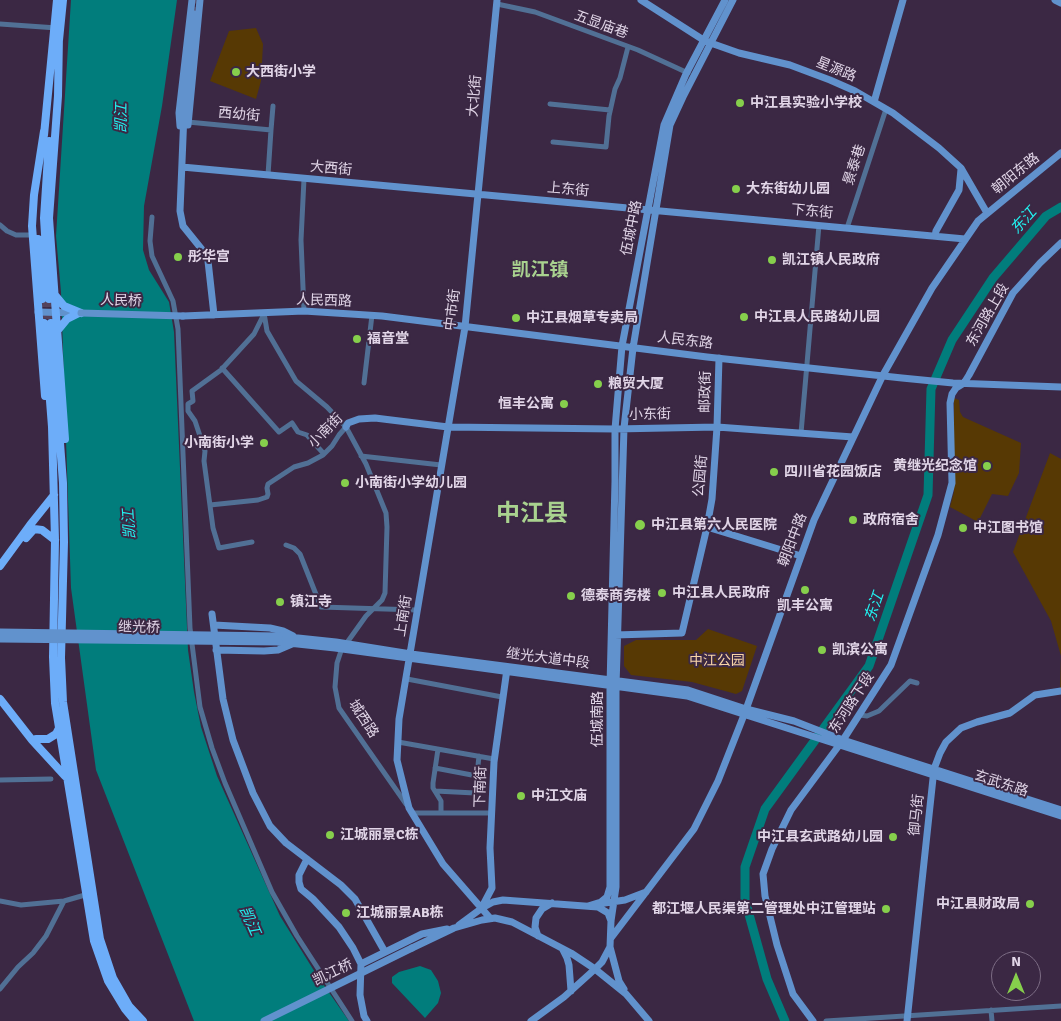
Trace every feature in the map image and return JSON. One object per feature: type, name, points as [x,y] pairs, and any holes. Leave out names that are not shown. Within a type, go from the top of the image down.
[{"type":"main road","points":[[51,297],[44,218],[58,30],[57,0]]},
{"type":"main road","points":[[54,483],[49,447],[32,235],[33,204],[63,0]]},
{"type":"main road","points":[[44,131],[37,218],[51,297],[57,312],[66,447],[63,483]]},
{"type":"main road","points":[[51,297],[67,308],[81,313]]},
{"type":"main road","points":[[58,330],[67,318],[81,313]]},
{"type":"main road","points":[[135,1021],[125,1009],[108,981],[94,941],[85,895],[70,774],[63,702],[61,658],[64,542],[63,483],[48,323],[54,483],[53,657],[55,703],[70,774],[100,939],[113,978],[130,1006],[143,1021]]},
{"type":"main road","points":[[0,566],[54,496]]},
{"type":"main road","points":[[0,574],[29,533],[34,529],[42,530],[55,540]]},
{"type":"main road","points":[[0,693],[36,739],[70,774]]},
{"type":"main road","points":[[0,699],[32,740],[70,774]]},
{"type":"main road","points":[[36,739],[43,740],[51,737],[59,728]]},
{"type":"street","points":[[182,167],[179,112],[192,0]]},
{"type":"street","points":[[182,167],[200,0]]},
{"type":"street","name":"星源路","points":[[641,0],[708,42],[739,54],[790,65],[855,90],[886,108],[939,148],[961,168],[987,213]]},
{"type":"street","points":[[708,42],[725,0]]},
{"type":"street","points":[[708,42],[734,0]]},
{"type":"street","points":[[874,102],[903,0]]},
{"type":"street","points":[[1055,0],[1061,3]]},
{"type":"street","name":"五显庙巷","points":[[497,2],[536,12],[664,60],[690,74]]},
{"type":"street","name":"大北街","points":[[478,194],[497,2]]},
{"type":"street","points":[[194,14],[184,113],[180,211],[183,226],[204,252],[208,261],[214,315]]},
{"type":"street","points":[[0,24],[58,30]]},
{"type":"street","name":"伍城中路","points":[[615,429],[622,346],[664,125],[708,42]]},
{"type":"street","points":[[553,142],[606,146],[610,110],[628,47]]},
{"type":"street","name":"伍城中路","points":[[624,428],[633,348],[670,125],[690,74]]},
{"type":"street","points":[[550,104],[610,110]]},
{"type":"street","points":[[271,130],[273,106]]},
{"type":"street","name":"景泰巷","points":[[847,228],[886,108]]},
{"type":"street","name":"西幼街","points":[[188,122],[271,130],[268,175]]},
{"type":"street","name":"朝阳东路","points":[[987,213],[1011,196],[1061,153]]},
{"type":"street","name":"大西街","points":[[182,167],[478,194]]},
{"type":"street","points":[[935,236],[959,190],[961,168]]},
{"type":"street","points":[[304,179],[301,240],[304,311]]},
{"type":"street","name":"上东街","points":[[478,194],[656,210]]},
{"type":"street","name":"中市街","points":[[448,427],[465,327],[478,194]]},
{"type":"street","name":"下东街","points":[[656,210],[965,239]]},
{"type":"street","name":"朝阳中路","points":[[611,938],[651,888],[694,829],[718,781],[745,712],[814,520],[853,437],[883,376],[932,288],[965,239],[987,213]]},
{"type":"street","points":[[152,217],[150,241],[152,256],[173,301],[178,329],[190,628],[200,707],[225,783],[272,892],[297,936],[352,1021]]},
{"type":"street","points":[[0,225],[16,235],[32,235]]},
{"type":"street","points":[[801,433],[819,225]]},
{"type":"street","name":"东河路上段","points":[[964,383],[1013,293],[1040,262],[1061,243]]},
{"type":"street","name":"人民西路","points":[[183,316],[304,311],[372,315],[465,327]]},
{"type":"street","name":"人民桥","points":[[38,312],[183,316]]},
{"type":"street","points":[[252,542],[219,548],[213,528],[204,451],[194,421],[188,412],[188,404],[193,401],[192,391],[222,368],[254,334],[264,313]]},
{"type":"street","name":"城西路","points":[[264,313],[267,331],[296,381],[327,407],[346,427],[382,501],[386,514],[386,593],[382,600],[366,616],[345,646],[337,663],[335,687],[339,708],[411,811],[443,864],[490,918]]},
{"type":"street","points":[[364,383],[372,315]]},
{"type":"street","name":"人民东路","points":[[465,327],[902,378],[953,383],[1061,387]]},
{"type":"street","name":"邮政街","points":[[717,427],[719,358]]},
{"type":"street","points":[[222,368],[279,432],[292,423],[298,432],[307,435],[324,454]]},
{"type":"street","name":"东河路下段","points":[[812,1021],[793,994],[776,945],[765,896],[763,874],[772,848],[791,810],[860,715],[890,665],[938,535],[952,482],[950,403],[956,388],[964,383]]},
{"type":"street","name":"小南街","points":[[210,505],[258,500],[267,497],[268,484],[294,467],[308,463],[324,454],[348,423],[360,419],[375,418],[448,427]]},
{"type":"street","name":"小东街","points":[[448,427],[615,429],[717,427],[853,437]]},
{"type":"street","name":"上南街","points":[[411,811],[397,760],[400,719],[448,427]]},
{"type":"street","name":"公园街","points":[[615,635],[682,633],[712,499],[717,427]]},
{"type":"street","name":"伍城南路","points":[[588,906],[601,902],[607,897],[610,887],[613,683],[624,428]]},
{"type":"street","name":"伍城南路","points":[[615,429],[615,635]]},
{"type":"street","points":[[361,456],[441,465]]},
{"type":"street","points":[[707,527],[801,556]]},
{"type":"street","points":[[286,545],[294,548],[300,554],[321,608],[417,610]]},
{"type":"street","points":[[212,614],[224,699],[233,740],[254,793],[270,826],[286,843],[341,885],[355,899],[385,952]]},
{"type":"street","points":[[214,625],[270,628],[283,631],[295,640]]},
{"type":"street","name":"继光桥","points":[[0,632],[279,639]]},
{"type":"street","name":"继光桥","points":[[0,639],[279,639]]},
{"type":"street","points":[[279,639],[295,640]]},
{"type":"street","points":[[216,650],[278,650],[295,640]]},
{"type":"street","name":"继光大道中段","points":[[295,640],[613,683],[687,696],[793,725],[934,772]]},
{"type":"street","name":"下南街","points":[[482,908],[492,888],[490,848],[494,759],[507,669]]},
{"type":"street","points":[[407,679],[502,697]]},
{"type":"street","points":[[860,715],[867,716],[878,711],[910,681],[916,683]]},
{"type":"street","name":"伍城南路","points":[[610,947],[616,878],[613,683]]},
{"type":"street","name":"御马街","points":[[908,1018],[934,772],[940,753],[946,742],[961,728],[1010,713],[1035,694],[1061,691]]},
{"type":"street","points":[[398,742],[494,759]]},
{"type":"street","points":[[438,749],[433,783],[441,802],[441,813]]},
{"type":"street","points":[[435,791],[475,794],[479,756]]},
{"type":"street","points":[[435,768],[477,776]]},
{"type":"street","name":"玄武东路","points":[[934,772],[1061,810]]},
{"type":"street","name":"玄武东路","points":[[934,772],[1061,816]]},
{"type":"street","points":[[0,780],[51,779]]},
{"type":"street","points":[[411,811],[492,813]]},
{"type":"street","points":[[307,859],[299,875],[299,882],[302,889],[339,927],[361,964],[360,996],[364,1016],[367,1021]]},
{"type":"street","points":[[588,906],[638,896],[651,888]]},
{"type":"street","points":[[0,900],[21,905],[64,901],[85,895]]},
{"type":"street","points":[[454,928],[482,908],[493,902],[503,900],[588,906],[604,910],[608,913],[611,921]]},
{"type":"street","points":[[0,989],[46,936],[64,901]]},
{"type":"street","points":[[538,936],[535,928],[538,914],[553,903]]},
{"type":"street","points":[[361,964],[422,934],[490,918],[504,919],[562,949],[595,969],[626,994],[649,1021]]},
{"type":"street","name":"凯江桥","points":[[264,1021],[454,928]]},
{"type":"street","points":[[531,1021],[595,969],[602,962],[610,947]]},
{"type":"street","points":[[610,947],[619,981],[626,994]]},
{"type":"street","points":[[562,949],[569,965],[570,991]]},
{"type":"street","points":[[826,1021],[908,1018],[1061,1006]]},
{"type":"street","points":[[991,1010],[992,1021]]},
{"type":"green space","points":[[256,28],[263,44],[261,81],[256,99],[210,81],[229,31]]},
{"type":"green space","name":"黄继光纪念馆","points":[[954,398],[959,400],[960,412],[963,417],[1021,443],[1019,473],[1008,496],[992,494],[978,522],[950,507],[954,492]]},
{"type":"green space","points":[[1050,453],[1061,459],[1061,656],[1051,621],[1013,552]]},
{"type":"green space","name":"中江公园","points":[[708,629],[757,646],[742,691],[736,694],[692,682],[631,675],[624,666],[624,646],[636,640],[696,640]]},
{"type":"green space","points":[[1061,656],[1061,692],[1060,692]]},
{"type":"water","name":"凯江","points":[[71,0],[177,0],[162,106],[144,206],[143,250],[149,270],[169,302],[174,332],[188,650],[194,692],[201,727],[217,776],[280,916],[316,974],[349,1021],[194,1021],[96,770],[71,588],[61,292],[56,236]]},
{"type":"water","points":[[420,966],[431,970],[438,981],[441,993],[438,1003],[425,1018],[392,983],[392,977],[399,972]]},
{"type":"waterway","name":"东江","points":[[785,1021],[767,979],[745,900],[745,867],[765,809],[869,666],[928,495],[931,389],[952,340],[993,278],[1046,216],[1061,207]]},
{"type":"tunnel","points":[[194,14],[196,0]]},
{"type":"tunnel","points":[[42,299],[44,323]]},
{"type":"tunnel","points":[[49,299],[51,323]]},
{"type":"place","name":"大西街小学","points":[[236,72]]},
{"type":"place","name":"中江县实验小学校","points":[[740,103]]},
{"type":"place","name":"大东街幼儿园","points":[[736,189]]},
{"type":"place","name":"彤华宫","points":[[178,257]]},
{"type":"place","name":"凯江镇人民政府","points":[[772,260]]},
{"type":"place","name":"中江县人民路幼儿园","points":[[744,317]]},
{"type":"place","name":"中江县烟草专卖局","points":[[516,318]]},
{"type":"place","name":"福音堂","points":[[357,339]]},
{"type":"place","name":"粮贸大厦","points":[[598,384]]},
{"type":"place","name":"恒丰公寓","points":[[564,404]]},
{"type":"place","name":"小南街小学","points":[[264,443]]},
{"type":"place","name":"黄继光纪念馆","points":[[987,466]]},
{"type":"place","name":"四川省花园饭店","points":[[774,472]]},
{"type":"place","name":"小南街小学幼儿园","points":[[345,483]]},
{"type":"place","name":"政府宿舍","points":[[853,520]]},
{"type":"place","name":"中江县第六人民医院","points":[[640,525]]},
{"type":"place","name":"中江图书馆","points":[[963,528]]},
{"type":"place","name":"凯丰公寓","points":[[805,590]]},
{"type":"place","name":"中江县人民政府","points":[[662,593]]},
{"type":"place","name":"德泰商务楼","points":[[571,596]]},
{"type":"place","name":"镇江寺","points":[[280,602]]},
{"type":"place","name":"凯滨公寓","points":[[822,650]]},
{"type":"place","name":"中江文庙","points":[[521,796]]},
{"type":"place","name":"江城丽景C栋","points":[[330,835]]},
{"type":"place","name":"中江县玄武路幼儿园","points":[[893,837]]},
{"type":"place","name":"中江县财政局","points":[[1030,904]]},
{"type":"place","name":"都江堰人民渠第二管理处中江管理站","points":[[886,909]]},
{"type":"place","name":"江城丽景AB栋","points":[[346,913]]},
{"type":"district","name":"凯江镇","points":[[540,271]]},
{"type":"district","name":"中江县","points":[[532,515]]}]
